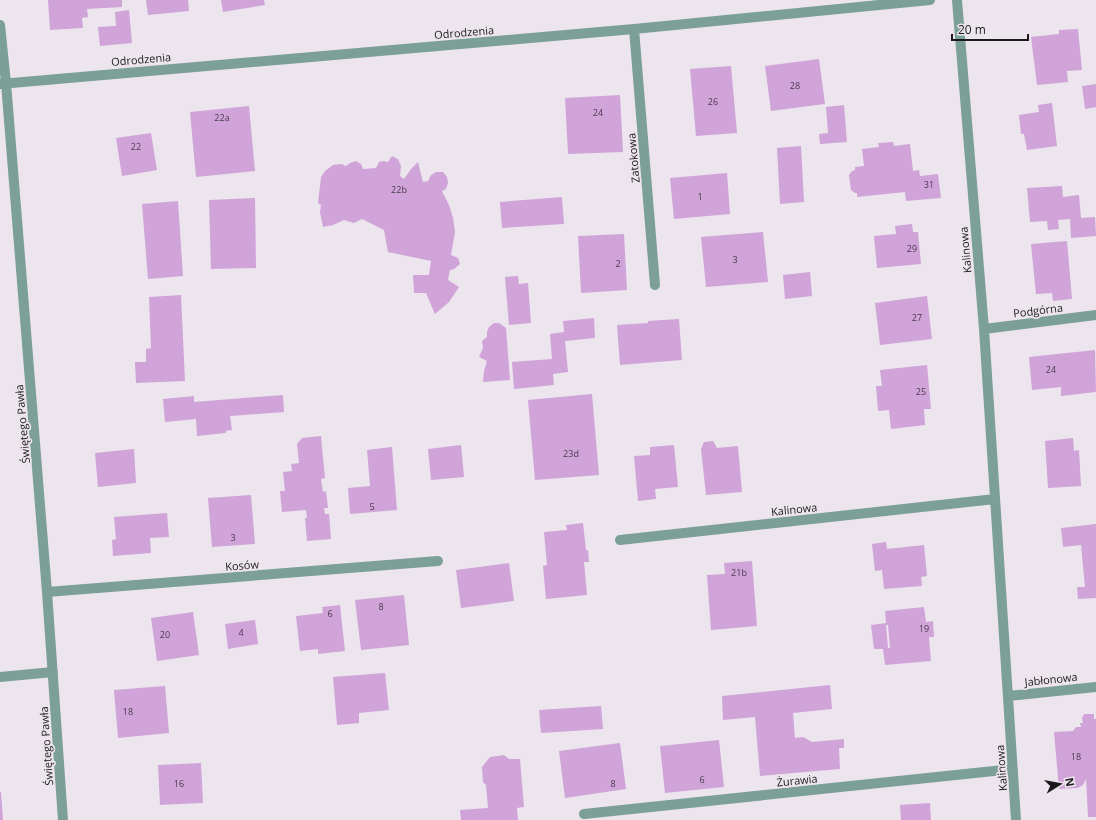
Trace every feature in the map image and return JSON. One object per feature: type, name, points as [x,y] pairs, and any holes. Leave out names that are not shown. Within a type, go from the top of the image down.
[{"type":"street","name":"Odrodzenia","points":[[3,83],[634,29],[930,0]]},
{"type":"street","name":"Kalinowa","points":[[957,0],[984,329],[1016,820]]},
{"type":"street","name":"Świętego Pawła","points":[[0,26],[3,83],[47,592],[63,820]]},
{"type":"street","name":"Zatokowa","points":[[634,29],[655,285]]},
{"type":"street","name":"Podgórna","points":[[984,329],[1096,315]]},
{"type":"street","name":"Kalinowa","points":[[620,540],[995,499]]},
{"type":"street","name":"Kosów","points":[[47,592],[438,561]]},
{"type":"street","points":[[0,677],[53,672]]},
{"type":"street","name":"Jabłonowa","points":[[1008,696],[1096,687]]},
{"type":"street","name":"Żurawia","points":[[584,814],[1013,769]]},
{"type":"building","points":[[48,0],[122,0],[122,7],[87,9],[88,17],[82,18],[83,28],[50,30]]},
{"type":"building","points":[[146,0],[188,0],[189,11],[148,15]]},
{"type":"building","points":[[221,0],[264,0],[265,5],[223,12]]},
{"type":"building","points":[[129,10],[132,43],[100,46],[98,27],[116,26],[115,12]]},
{"type":"building","points":[[1078,29],[1082,70],[1067,71],[1068,82],[1037,85],[1031,37],[1059,34],[1059,30]]},
{"type":"building","points":[[819,59],[825,104],[771,111],[765,66]]},
{"type":"building","points":[[731,66],[737,133],[696,136],[690,69]]},
{"type":"building","points":[[1096,84],[1096,107],[1085,109],[1082,86]]},
{"type":"building","points":[[620,95],[623,152],[568,154],[565,98]]},
{"type":"building","points":[[1052,103],[1057,146],[1027,150],[1024,134],[1021,134],[1019,115],[1039,112],[1038,105]]},
{"type":"building","points":[[844,105],[847,142],[820,144],[819,134],[828,133],[826,107]]},
{"type":"building","points":[[249,106],[255,171],[196,177],[190,112]]},
{"type":"building","points":[[151,133],[157,170],[122,176],[116,138]]},
{"type":"building","points":[[893,142],[894,146],[910,144],[913,171],[919,170],[920,176],[938,174],[941,198],[906,201],[905,192],[857,197],[857,193],[851,190],[849,175],[855,170],[855,167],[864,166],[862,149],[879,147],[878,143]]},
{"type":"building","points":[[801,146],[804,202],[780,204],[777,148]]},
{"type":"building","points":[[392,156],[398,159],[401,166],[400,176],[404,179],[418,162],[423,182],[428,181],[431,175],[436,172],[443,172],[447,177],[448,183],[446,189],[442,191],[449,205],[455,232],[451,255],[458,258],[460,264],[454,269],[450,270],[448,280],[459,287],[449,302],[435,314],[426,293],[414,293],[413,275],[429,275],[431,261],[388,252],[384,230],[362,219],[354,223],[344,220],[333,225],[323,227],[320,212],[321,205],[318,203],[321,177],[325,171],[333,165],[341,164],[346,166],[356,161],[361,164],[363,169],[376,168],[379,162],[388,162]]},
{"type":"building","points":[[727,173],[730,214],[674,219],[670,178]]},
{"type":"building","points":[[1062,186],[1063,197],[1079,195],[1081,218],[1095,217],[1096,236],[1071,238],[1070,219],[1058,220],[1059,229],[1048,230],[1047,221],[1030,222],[1027,188]]},
{"type":"building","points":[[562,197],[564,224],[502,228],[500,202]]},
{"type":"building","points":[[255,198],[256,268],[211,269],[209,200]]},
{"type":"building","points":[[178,201],[183,276],[148,279],[142,204]]},
{"type":"building","points":[[912,224],[913,232],[918,232],[921,264],[877,268],[874,236],[896,234],[895,226]]},
{"type":"building","points":[[763,232],[768,282],[706,287],[701,237]]},
{"type":"building","points":[[624,234],[627,290],[581,293],[578,236]]},
{"type":"building","points":[[1067,241],[1072,299],[1053,301],[1052,293],[1036,294],[1031,244]]},
{"type":"building","points":[[810,272],[812,296],[785,299],[783,275]]},
{"type":"building","points":[[518,276],[519,284],[528,283],[531,323],[509,325],[505,277]]},
{"type":"building","points":[[181,295],[185,381],[136,383],[135,362],[146,362],[146,349],[151,348],[149,297]]},
{"type":"building","points":[[927,296],[932,339],[880,345],[875,303]]},
{"type":"building","points":[[594,318],[595,338],[565,341],[568,372],[553,374],[554,385],[514,389],[512,362],[552,359],[550,334],[564,332],[563,321]]},
{"type":"building","points":[[679,319],[682,360],[620,365],[617,325]]},
{"type":"building","points":[[494,323],[499,323],[506,328],[510,380],[483,382],[487,361],[479,357],[483,348],[482,341],[487,337],[489,327]]},
{"type":"building","points":[[1095,350],[1096,392],[1061,396],[1061,387],[1032,390],[1029,357]]},
{"type":"building","points":[[927,365],[931,409],[924,409],[925,425],[891,429],[889,410],[878,411],[876,386],[882,386],[880,370]]},
{"type":"building","points":[[592,394],[599,475],[535,480],[528,400]]},
{"type":"building","points":[[283,395],[284,412],[230,416],[232,430],[226,431],[226,433],[197,436],[196,419],[165,422],[163,399],[194,396],[194,402]]},
{"type":"building","points":[[321,436],[325,478],[321,479],[323,492],[326,491],[328,508],[324,508],[325,514],[329,514],[331,539],[307,541],[305,518],[307,518],[306,510],[282,512],[280,491],[285,491],[283,472],[292,471],[291,464],[299,463],[297,444],[302,438]]},
{"type":"building","points":[[1073,438],[1074,451],[1079,450],[1081,486],[1048,488],[1045,441]]},
{"type":"building","points":[[713,441],[717,448],[738,446],[742,492],[706,495],[701,449],[704,442]]},
{"type":"building","points":[[461,445],[464,477],[431,480],[428,449]]},
{"type":"building","points":[[674,445],[678,487],[655,489],[656,499],[638,501],[634,456],[650,455],[650,447]]},
{"type":"building","points":[[392,447],[397,510],[350,514],[348,488],[370,486],[367,450]]},
{"type":"building","points":[[134,449],[136,483],[98,487],[95,453]]},
{"type":"building","points":[[251,495],[255,544],[212,547],[208,498]]},
{"type":"building","points":[[167,513],[169,537],[150,538],[151,553],[113,556],[112,540],[116,539],[114,517]]},
{"type":"building","points":[[583,523],[589,562],[584,562],[587,595],[546,599],[543,566],[547,565],[544,532],[567,530],[566,525]]},
{"type":"building","points":[[1096,524],[1096,598],[1078,599],[1077,587],[1085,587],[1081,545],[1063,547],[1061,528]]},
{"type":"building","points":[[886,542],[887,549],[924,545],[927,576],[921,577],[922,586],[884,589],[882,570],[875,571],[872,544]]},
{"type":"building","points":[[752,561],[757,626],[711,630],[707,575],[725,574],[724,563]]},
{"type":"building","points":[[509,563],[514,601],[461,608],[456,570]]},
{"type":"building","points":[[404,595],[409,645],[361,650],[355,600]]},
{"type":"building","points":[[340,605],[345,651],[318,654],[318,649],[300,651],[296,616],[323,613],[322,607]]},
{"type":"building","points":[[924,607],[926,622],[933,621],[934,637],[929,637],[931,661],[885,665],[883,649],[874,649],[871,625],[886,623],[885,611]],"holes":[[[886,625],[888,625],[890,648],[888,648]]]},
{"type":"building","points":[[193,612],[199,655],[157,661],[151,618]]},
{"type":"building","points":[[255,620],[258,644],[228,649],[225,624]]},
{"type":"building","points":[[385,673],[389,710],[359,713],[359,723],[337,725],[333,677]]},
{"type":"building","points":[[830,685],[832,709],[793,713],[795,738],[803,737],[812,742],[844,739],[844,748],[839,748],[840,769],[760,776],[755,717],[723,720],[722,696]]},
{"type":"building","points":[[165,686],[169,733],[118,738],[114,690]]},
{"type":"building","points":[[601,706],[603,729],[541,733],[539,710]]},
{"type":"building","points":[[1084,714],[1094,714],[1094,719],[1096,719],[1096,817],[1088,817],[1086,779],[1083,785],[1078,788],[1059,789],[1054,732],[1073,731],[1076,727],[1081,727],[1080,723],[1083,723],[1082,718]]},
{"type":"building","points":[[719,740],[724,787],[665,793],[660,746]]},
{"type":"building","points":[[620,743],[626,789],[565,798],[559,751]]},
{"type":"building","points":[[504,755],[509,759],[520,759],[524,807],[517,808],[518,820],[461,820],[460,810],[488,808],[486,785],[483,782],[482,767],[490,757]]},
{"type":"building","points":[[201,763],[203,803],[160,805],[158,765]]},
{"type":"building","points":[[1,792],[3,820],[0,820]]},
{"type":"building","points":[[930,803],[931,820],[901,820],[900,805]]}]
